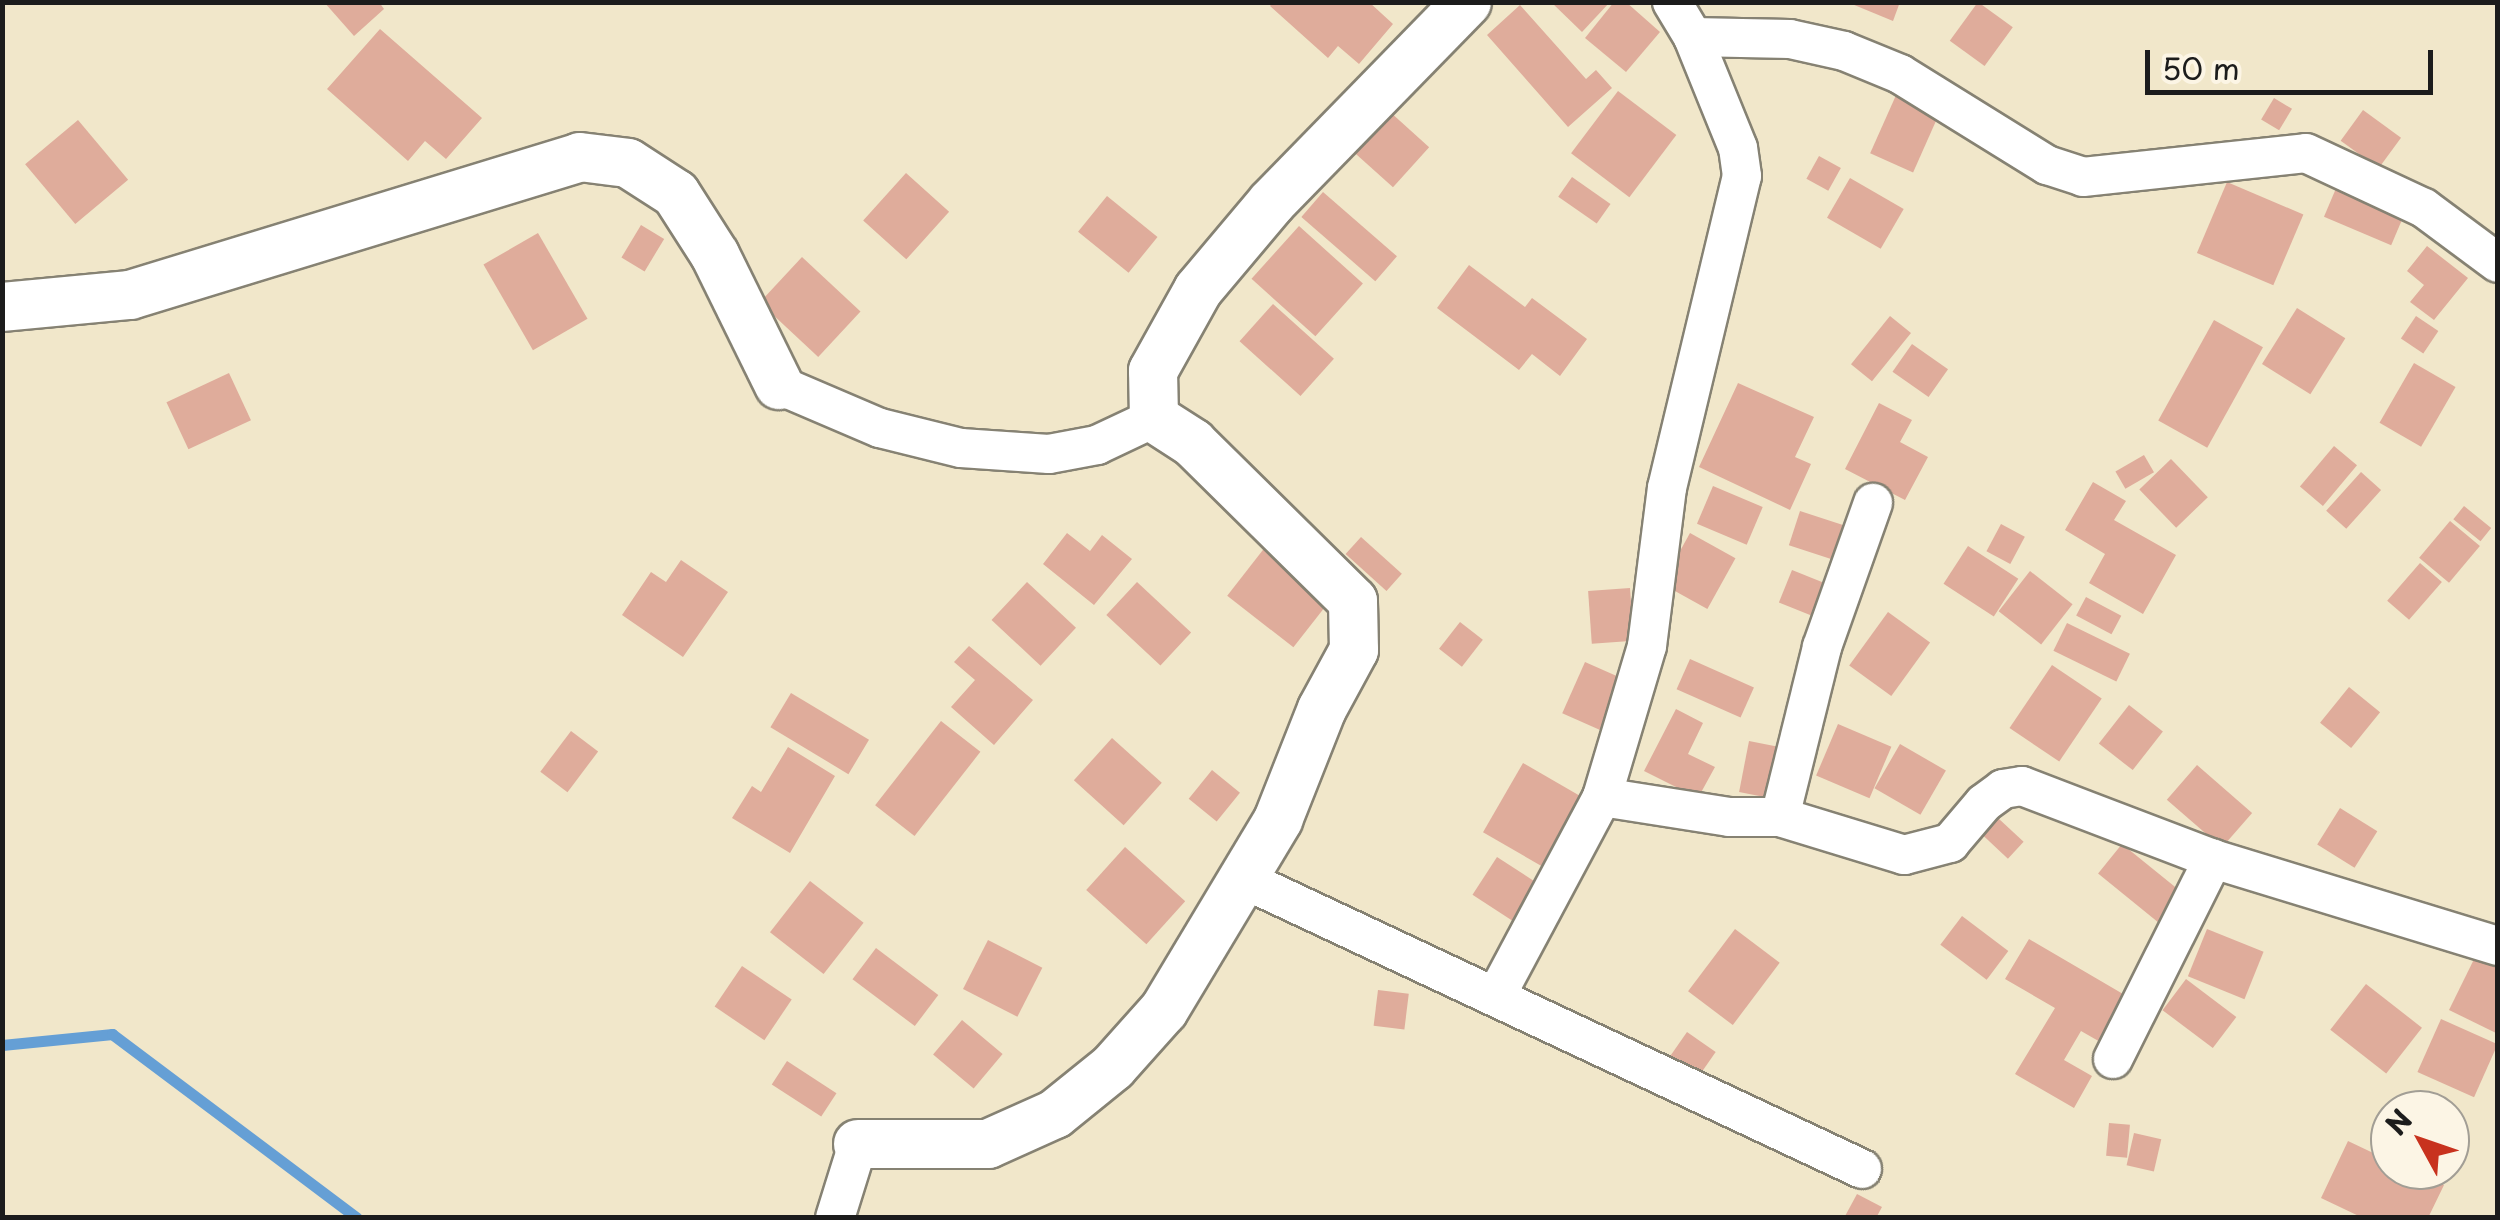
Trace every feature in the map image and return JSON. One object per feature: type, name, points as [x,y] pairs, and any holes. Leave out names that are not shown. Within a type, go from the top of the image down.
[{"type":"street","points":[[1154,418],[1152,370],[1198,290],[1272,202],[1466,2]]},
{"type":"street","points":[[1497,994],[1602,797],[1648,646],[1668,488],[1742,176],[1738,148],[1693,37],[1672,2]]},
{"type":"street","points":[[1693,37],[1790,38],[1844,51],[1900,74],[2046,164],[2083,177],[2306,153],[2424,208],[2498,264]]},
{"type":"street","points":[[2,307],[130,295],[580,157],[628,162],[676,194],[715,255],[779,385],[880,428],[960,448],[1049,454],[1098,445],[1154,418]]},
{"type":"street","points":[[835,1218],[858,1144],[988,1144],[1055,1114],[1113,1067],[1164,1010],[1239,878],[1278,820],[1322,710],[1354,650],[1353,601],[1222,470],[1154,418]]},
{"type":"street","points":[[1780,817],[1822,647],[1872,502]]},
{"type":"street","points":[[1602,797],[1729,817],[1780,817],[1904,854],[1926,852],[1950,843],[2003,789],[2022,786],[2213,859],[2498,946]]},
{"type":"street","points":[[2113,1059],[2213,859]]},
{"type":"street","points":[[1239,878],[1497,994],[1862,1169]]},
{"type":"building","points":[[324,2],[379,2],[384,9],[354,36]]},
{"type":"building","points":[[1273,2],[1369,2],[1393,24],[1359,64],[1338,46],[1328,58],[1270,6]]},
{"type":"building","points":[[1551,2],[1610,2],[1582,32]]},
{"type":"building","points":[[1614,2],[1626,2],[1660,32],[1626,72],[1585,38]]},
{"type":"building","points":[[1847,2],[1900,2],[1893,21]]},
{"type":"building","points":[[1978,2],[2013,27],[1985,66],[1950,41]]},
{"type":"building","points":[[1520,5],[1586,79],[1596,70],[1612,88],[1568,127],[1487,35]]},
{"type":"building","points":[[380,29],[482,118],[446,159],[425,141],[408,161],[327,89]]},
{"type":"building","points":[[1618,91],[1676,135],[1629,197],[1571,153]]},
{"type":"building","points":[[1897,93],[1940,112],[1913,172],[1870,153]]},
{"type":"building","points":[[2274,98],[2292,109],[2279,130],[2261,119]]},
{"type":"building","points":[[2363,110],[2401,138],[2379,168],[2341,141]]},
{"type":"building","points":[[1389,111],[1429,147],[1393,187],[1353,151]]},
{"type":"building","points":[[78,120],[128,180],[75,224],[25,164]]},
{"type":"building","points":[[1819,156],[1841,168],[1828,191],[1806,179]]},
{"type":"building","points":[[906,173],[949,212],[906,259],[863,221]]},
{"type":"building","points":[[1572,177],[1611,204],[1597,224],[1558,197]]},
{"type":"building","points":[[1850,178],[1904,209],[1881,249],[1827,218]]},
{"type":"building","points":[[2340,179],[2407,208],[2391,245],[2324,217]]},
{"type":"building","points":[[2227,182],[2303,214],[2273,285],[2197,253]]},
{"type":"building","points":[[1323,192],[1397,256],[1375,281],[1301,217]]},
{"type":"building","points":[[1107,196],[1158,237],[1129,273],[1078,232]]},
{"type":"building","points":[[641,225],[664,239],[645,271],[621,258]]},
{"type":"building","points":[[1299,226],[1363,284],[1315,336],[1251,279]]},
{"type":"building","points":[[538,233],[588,319],[533,350],[483,264]]},
{"type":"building","points":[[2427,246],[2468,278],[2434,320],[2410,302],[2424,285],[2407,271]]},
{"type":"building","points":[[802,257],[861,312],[818,357],[760,302]]},
{"type":"building","points":[[1469,265],[1525,307],[1532,298],[1587,339],[1560,376],[1532,354],[1519,370],[1437,308]]},
{"type":"building","points":[[1273,304],[1334,359],[1300,396],[1240,341]]},
{"type":"building","points":[[2297,308],[2345,338],[2310,394],[2262,364]]},
{"type":"building","points":[[1890,316],[1911,333],[1872,381],[1851,364]]},
{"type":"building","points":[[2416,316],[2438,331],[2423,353],[2401,338]]},
{"type":"building","points":[[2214,320],[2263,347],[2207,448],[2158,421]]},
{"type":"building","points":[[1912,344],[1948,369],[1929,397],[1892,372]]},
{"type":"building","points":[[2414,363],[2456,387],[2421,447],[2380,423]]},
{"type":"building","points":[[229,373],[251,420],[188,449],[166,402]]},
{"type":"building","points":[[1738,383],[1814,417],[1795,457],[1811,464],[1790,510],[1699,467]]},
{"type":"building","points":[[1879,403],[1912,420],[1900,442],[1928,457],[1905,500],[1845,469]]},
{"type":"building","points":[[2334,446],[2357,465],[2323,506],[2300,487]]},
{"type":"building","points":[[2144,455],[2154,472],[2125,489],[2115,472]]},
{"type":"building","points":[[2171,459],[2208,497],[2176,528],[2139,490]]},
{"type":"building","points":[[2361,472],[2381,490],[2346,529],[2326,511]]},
{"type":"building","points":[[2093,482],[2126,501],[2114,520],[2176,555],[2143,614],[2089,583],[2105,554],[2065,530]]},
{"type":"building","points":[[1713,486],[1763,507],[1747,545],[1697,524]]},
{"type":"building","points":[[2464,506],[2491,528],[2481,541],[2453,519]]},
{"type":"building","points":[[1800,511],[1851,528],[1840,562],[1789,545]]},
{"type":"building","points":[[2450,521],[2480,546],[2449,583],[2419,558]]},
{"type":"building","points":[[2001,524],[2025,537],[2010,564],[1986,551]]},
{"type":"building","points":[[1067,533],[1090,551],[1102,535],[1132,559],[1094,605],[1043,564]]},
{"type":"building","points":[[1690,533],[1735,558],[1707,609],[1662,584]]},
{"type":"building","points":[[1361,537],[1402,574],[1386,591],[1346,554]]},
{"type":"building","points":[[1266,546],[1332,598],[1293,647],[1227,596]]},
{"type":"building","points":[[1968,546],[2018,579],[1994,616],[1943,584]]},
{"type":"building","points":[[681,560],[728,592],[683,657],[622,615],[651,572],[666,582]]},
{"type":"building","points":[[2420,563],[2442,582],[2409,620],[2387,601]]},
{"type":"building","points":[[1792,570],[1826,584],[1813,616],[1779,602]]},
{"type":"building","points":[[2030,571],[2073,604],[2041,644],[1999,611]]},
{"type":"building","points":[[1027,582],[1076,628],[1041,666],[992,620]]},
{"type":"building","points":[[1137,582],[1191,632],[1160,665],[1106,615]]},
{"type":"building","points":[[1630,588],[1634,641],[1592,644],[1588,591]]},
{"type":"building","points":[[2086,597],[2121,616],[2111,634],[2076,616]]},
{"type":"building","points":[[1888,612],[1930,643],[1891,696],[1849,665]]},
{"type":"building","points":[[1460,622],[1483,640],[1462,667],[1439,649]]},
{"type":"building","points":[[2067,623],[2130,654],[2116,682],[2053,651]]},
{"type":"building","points":[[969,646],[1033,700],[994,745],[951,707],[975,680],[954,662]]},
{"type":"building","points":[[1690,659],[1754,687],[1741,718],[1677,689]]},
{"type":"building","points":[[1585,662],[1628,681],[1605,732],[1562,713]]},
{"type":"building","points":[[2052,665],[2102,699],[2059,762],[2010,728]]},
{"type":"building","points":[[2349,687],[2380,712],[2351,748],[2320,723]]},
{"type":"building","points":[[791,693],[869,740],[848,774],[770,727]]},
{"type":"building","points":[[2129,705],[2163,731],[2133,770],[2099,744]]},
{"type":"building","points":[[1676,709],[1703,723],[1688,754],[1715,767],[1698,798],[1644,771]]},
{"type":"building","points":[[941,721],[980,752],[915,836],[875,805]]},
{"type":"building","points":[[1838,724],[1891,747],[1870,798],[1816,776]]},
{"type":"building","points":[[571,731],[598,751],[567,792],[540,772]]},
{"type":"building","points":[[1112,738],[1162,783],[1124,825],[1074,780]]},
{"type":"building","points":[[1749,741],[1779,747],[1770,798],[1739,792]]},
{"type":"building","points":[[1900,744],[1946,771],[1920,815],[1874,788]]},
{"type":"building","points":[[788,747],[835,776],[790,853],[732,818],[752,786],[761,792]]},
{"type":"building","points":[[1523,763],[1584,798],[1544,867],[1483,832]]},
{"type":"building","points":[[2197,765],[2252,813],[2222,848],[2167,800]]},
{"type":"building","points":[[1212,770],[1240,793],[1217,821],[1189,799]]},
{"type":"building","points":[[2340,808],[2377,831],[2355,868],[2317,844]]},
{"type":"building","points":[[1998,818],[2024,842],[2008,859],[1982,835]]},
{"type":"building","points":[[2122,844],[2184,894],[2160,924],[2098,874]]},
{"type":"building","points":[[1125,847],[1185,901],[1146,944],[1086,890]]},
{"type":"building","points":[[1497,857],[1538,884],[1514,921],[1472,895]]},
{"type":"building","points":[[810,881],[864,923],[824,974],[770,932]]},
{"type":"building","points":[[1962,916],[2008,951],[1987,980],[1940,945]]},
{"type":"building","points":[[1735,929],[1780,963],[1733,1025],[1688,991]]},
{"type":"building","points":[[2207,929],[2264,952],[2244,999],[2188,976]]},
{"type":"building","points":[[2029,939],[2135,1001],[2109,1047],[2081,1031],[2064,1060],[2092,1076],[2074,1108],[2015,1074],[2055,1008],[2005,979]]},
{"type":"building","points":[[988,940],[1042,968],[1017,1017],[963,989]]},
{"type":"building","points":[[2481,945],[2498,953],[2496,1033],[2449,1010]]},
{"type":"building","points":[[876,948],[938,995],[915,1026],[853,979]]},
{"type":"building","points":[[742,966],[792,1000],[764,1040],[715,1007]]},
{"type":"building","points":[[2186,979],[2236,1017],[2213,1048],[2163,1010]]},
{"type":"building","points":[[2366,984],[2422,1028],[2386,1073],[2330,1030]]},
{"type":"building","points":[[1378,990],[1409,994],[1404,1030],[1374,1026]]},
{"type":"building","points":[[2441,1019],[2498,1044],[2474,1097],[2470,1090],[2458,1090],[2417,1072]]},
{"type":"building","points":[[962,1020],[1003,1054],[974,1089],[933,1054]]},
{"type":"building","points":[[1687,1032],[1716,1052],[1694,1083],[1665,1063]]},
{"type":"building","points":[[787,1061],[836,1093],[821,1117],[772,1084]]},
{"type":"building","points":[[2109,1123],[2130,1125],[2127,1158],[2106,1156]]},
{"type":"building","points":[[2134,1133],[2161,1139],[2154,1171],[2127,1165]]},
{"type":"building","points":[[2348,1141],[2370,1151],[2370,1190],[2442,1190],[2428,1218],[2363,1218],[2321,1198]]},
{"type":"building","points":[[1857,1194],[1882,1207],[1876,1218],[1844,1218]]},
{"type":"waterway","points":[[2,1045],[112,1034],[357,1218]]}]
